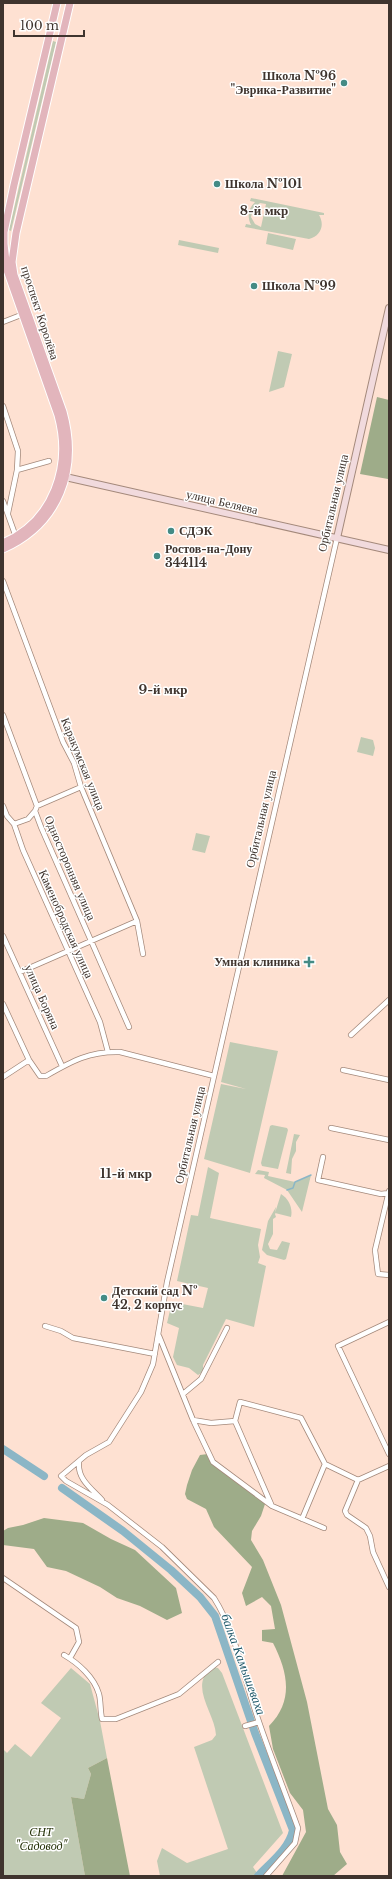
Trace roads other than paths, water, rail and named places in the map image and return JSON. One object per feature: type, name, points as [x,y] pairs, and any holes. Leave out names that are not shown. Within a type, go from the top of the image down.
[{"type":"main road","name":"проспект Королёва","points":[[57,3],[4,232],[4,264],[62,428],[64,452],[62,477]]},
{"type":"main road","name":"проспект Королёва","points":[[49,508],[62,477],[69,454],[67,427],[14,275],[12,262],[16,233],[62,43],[70,3]]},
{"type":"main road","points":[[48,40],[54,37],[62,43]]},
{"type":"main road","points":[[4,232],[10,235],[16,233]]},
{"type":"main road","name":"Орбитальная улица","points":[[337,538],[389,308]]},
{"type":"main road","name":"улица Беляева","points":[[62,477],[389,550]]},
{"type":"main road","points":[[3,543],[16,537],[49,508]]},
{"type":"main road","points":[[3,549],[20,541],[35,530],[49,508]]},
{"type":"street","points":[[3,322],[21,315]]},
{"type":"street","points":[[3,406],[18,451],[17,470],[8,513]]},
{"type":"street","points":[[17,470],[49,461]]},
{"type":"street","points":[[3,501],[16,537]]},
{"type":"street","name":"Орбитальная улица","points":[[108,1505],[66,1481],[61,1476],[86,1455],[109,1442],[140,1392],[153,1364],[169,1277],[337,538]]},
{"type":"street","name":"Каракумская улица","points":[[3,581],[63,742],[74,763],[81,787],[137,921],[143,954]]},
{"type":"street","name":"Односторонняя улица","points":[[3,715],[36,808],[91,942],[129,1027]]},
{"type":"street","points":[[14,824],[28,819],[36,808],[81,787]]},
{"type":"street","name":"Каменобродская улица","points":[[3,806],[5,817],[14,824],[23,850],[67,952],[100,1022],[108,1052]]},
{"type":"street","points":[[20,972],[137,921]]},
{"type":"street","name":"улица Боряна","points":[[3,936],[62,1066]]},
{"type":"street","points":[[351,1035],[389,1000]]},
{"type":"street","points":[[3,1004],[29,1060],[40,1076],[46,1076],[62,1066],[94,1054],[120,1052],[214,1076]]},
{"type":"street","points":[[3,1077],[29,1060]]},
{"type":"street","points":[[344,1070],[389,1080]]},
{"type":"street","points":[[331,1128],[389,1140]]},
{"type":"street","points":[[323,1157],[318,1180],[381,1194],[389,1192],[375,1250],[378,1274],[389,1275]]},
{"type":"street","points":[[389,1322],[338,1346],[389,1454]]},
{"type":"street","points":[[45,1326],[61,1331],[73,1338],[155,1354]]},
{"type":"street","points":[[183,1394],[201,1379],[227,1328]]},
{"type":"street","points":[[159,1336],[193,1420],[213,1462],[272,1506],[324,1528]]},
{"type":"street","points":[[272,1506],[235,1421],[240,1402],[301,1418],[325,1464],[358,1480]]},
{"type":"street","points":[[193,1420],[211,1423],[235,1421]]},
{"type":"street","points":[[79,1462],[78,1469],[80,1475],[88,1486],[108,1505],[162,1547],[214,1598],[229,1626],[259,1722],[298,1828],[295,1844],[266,1876]]},
{"type":"street","points":[[302,1519],[325,1464]]},
{"type":"street","points":[[389,1466],[358,1480],[345,1510],[346,1515],[366,1528],[370,1536],[373,1552],[389,1587]]},
{"type":"street","points":[[3,1578],[76,1628],[80,1642],[70,1658]]},
{"type":"street","points":[[64,1655],[70,1658],[87,1673],[94,1683],[99,1694],[102,1719],[116,1719],[179,1694],[218,1662]]},
{"type":"street","points":[[244,1726],[259,1722]]},
{"type":"waterway","points":[[287,1190],[293,1188],[295,1182],[311,1175]]},
{"type":"waterway","name":"балка Камышеваха","points":[[3,1449],[44,1476]]},
{"type":"waterway","name":"балка Камышеваха","points":[[62,1488],[123,1531],[171,1570],[200,1597],[215,1616],[255,1733],[293,1830],[284,1849],[258,1876]]},
{"type":"place","name":"Школа №96 \"Эврика-Развитие\"","points":[[344,83]]},
{"type":"place","name":"Школа №101","points":[[217,184]]},
{"type":"place","name":"Школа №99","points":[[254,286]]},
{"type":"place","name":"СДЭК","points":[[171,531]]},
{"type":"place","name":"Ростов-на-Дону 344114","points":[[157,556]]},
{"type":"place","name":"Умная клиника","points":[[309,962]]},
{"type":"place","name":"Детский сад № 42, 2 корпус","points":[[104,1298]]},
{"type":"district","name":"8-й мкр","points":[[264,210]]},
{"type":"district","name":"9-й мкр","points":[[163,689]]},
{"type":"district","name":"11-й мкр","points":[[126,1173]]},
{"type":"park label","name":"СНТ \"Садовод\"","points":[[41,1839]]}]
